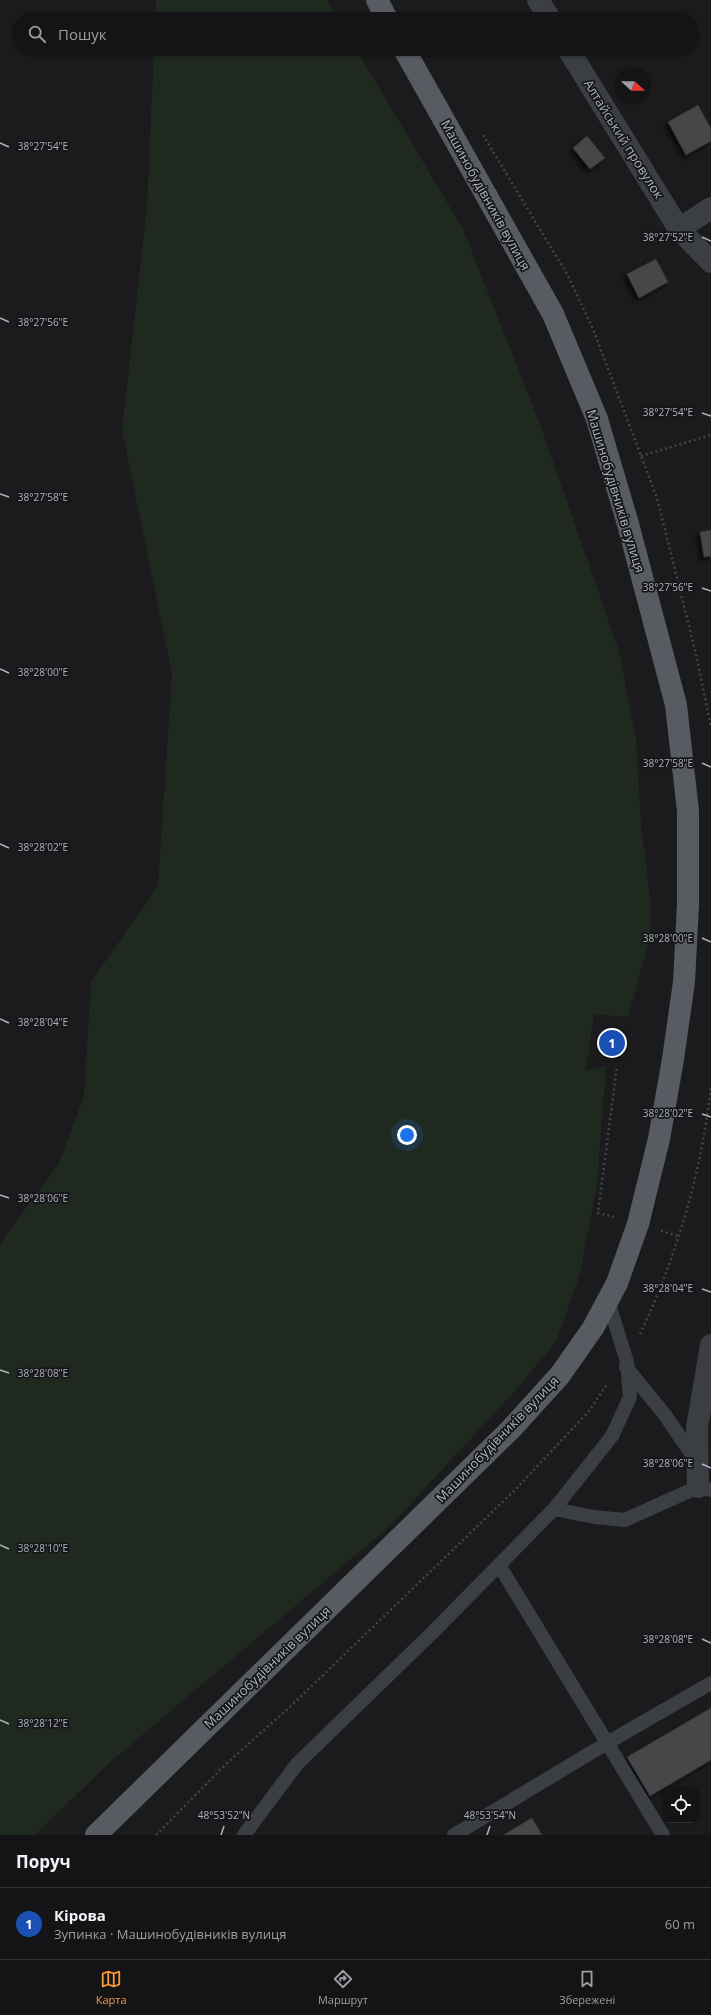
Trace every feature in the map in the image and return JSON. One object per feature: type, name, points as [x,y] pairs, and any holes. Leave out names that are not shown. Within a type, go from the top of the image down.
[{"type":"main road","points":[[377,0],[383,12]]},
{"type":"main road","name":"Машинобудівників вулиця","points":[[96,1835],[511,1428],[560,1375],[593,1328],[617,1283],[638,1224],[659,1139],[674,1059],[684,982],[688,904],[688,811],[676,705],[628,524],[591,405],[553,314],[408,56]]},
{"type":"street","points":[[538,0],[546,12]]},
{"type":"street","name":"Алтайський провулок","points":[[572,56],[679,229],[711,262]]},
{"type":"street","points":[[679,229],[711,208]]},
{"type":"street","points":[[704,1489],[697,1462],[697,1427],[711,1345]]},
{"type":"lane","points":[[244,1835],[297,1764],[554,1509],[612,1436],[630,1397],[626,1365],[608,1301]]},
{"type":"lane","points":[[626,1365],[665,1415],[697,1462]]},
{"type":"lane","points":[[554,1509],[594,1517],[625,1520],[704,1489]]},
{"type":"lane","points":[[499,1565],[663,1835]]},
{"type":"lane","points":[[454,1835],[607,1742],[711,1683]]},
{"type":"path","points":[[641,456],[711,435]]},
{"type":"path","points":[[617,1066],[598,1213],[678,1236]]},
{"type":"path","points":[[156,1835],[225,1765],[292,1705],[515,1490],[590,1410],[604,1387],[626,1365],[651,1312],[690,1200],[701,1153],[711,1085]]},
{"type":"shaded area","points":[[156,0],[327,0],[334,12],[155,12]]},
{"type":"shaded area","points":[[154,56],[360,56],[463,229],[540,424],[619,651],[636,739],[641,823],[650,896],[650,937],[628,1017],[594,1014],[586,1071],[606,1066],[597,1184],[580,1274],[556,1342],[514,1392],[389,1527],[109,1763],[35,1835],[0,1835],[0,1244],[59,1163],[84,1096],[91,982],[158,886],[172,673],[122,430],[147,207]]},
{"type":"building","points":[[698,105],[711,129],[711,141],[686,155],[668,122]]},
{"type":"building","points":[[587,136],[605,158],[590,169],[573,148]]},
{"type":"building","points":[[656,259],[668,282],[639,298],[627,274]]},
{"type":"building","points":[[711,530],[711,556],[704,557],[700,532]]},
{"type":"building","points":[[711,1708],[711,1760],[650,1796],[627,1757]]},
{"type":"building","points":[[532,1818],[542,1835],[503,1835]]},
{"type":"place","name":"Кірова","points":[[612,1043]]}]
